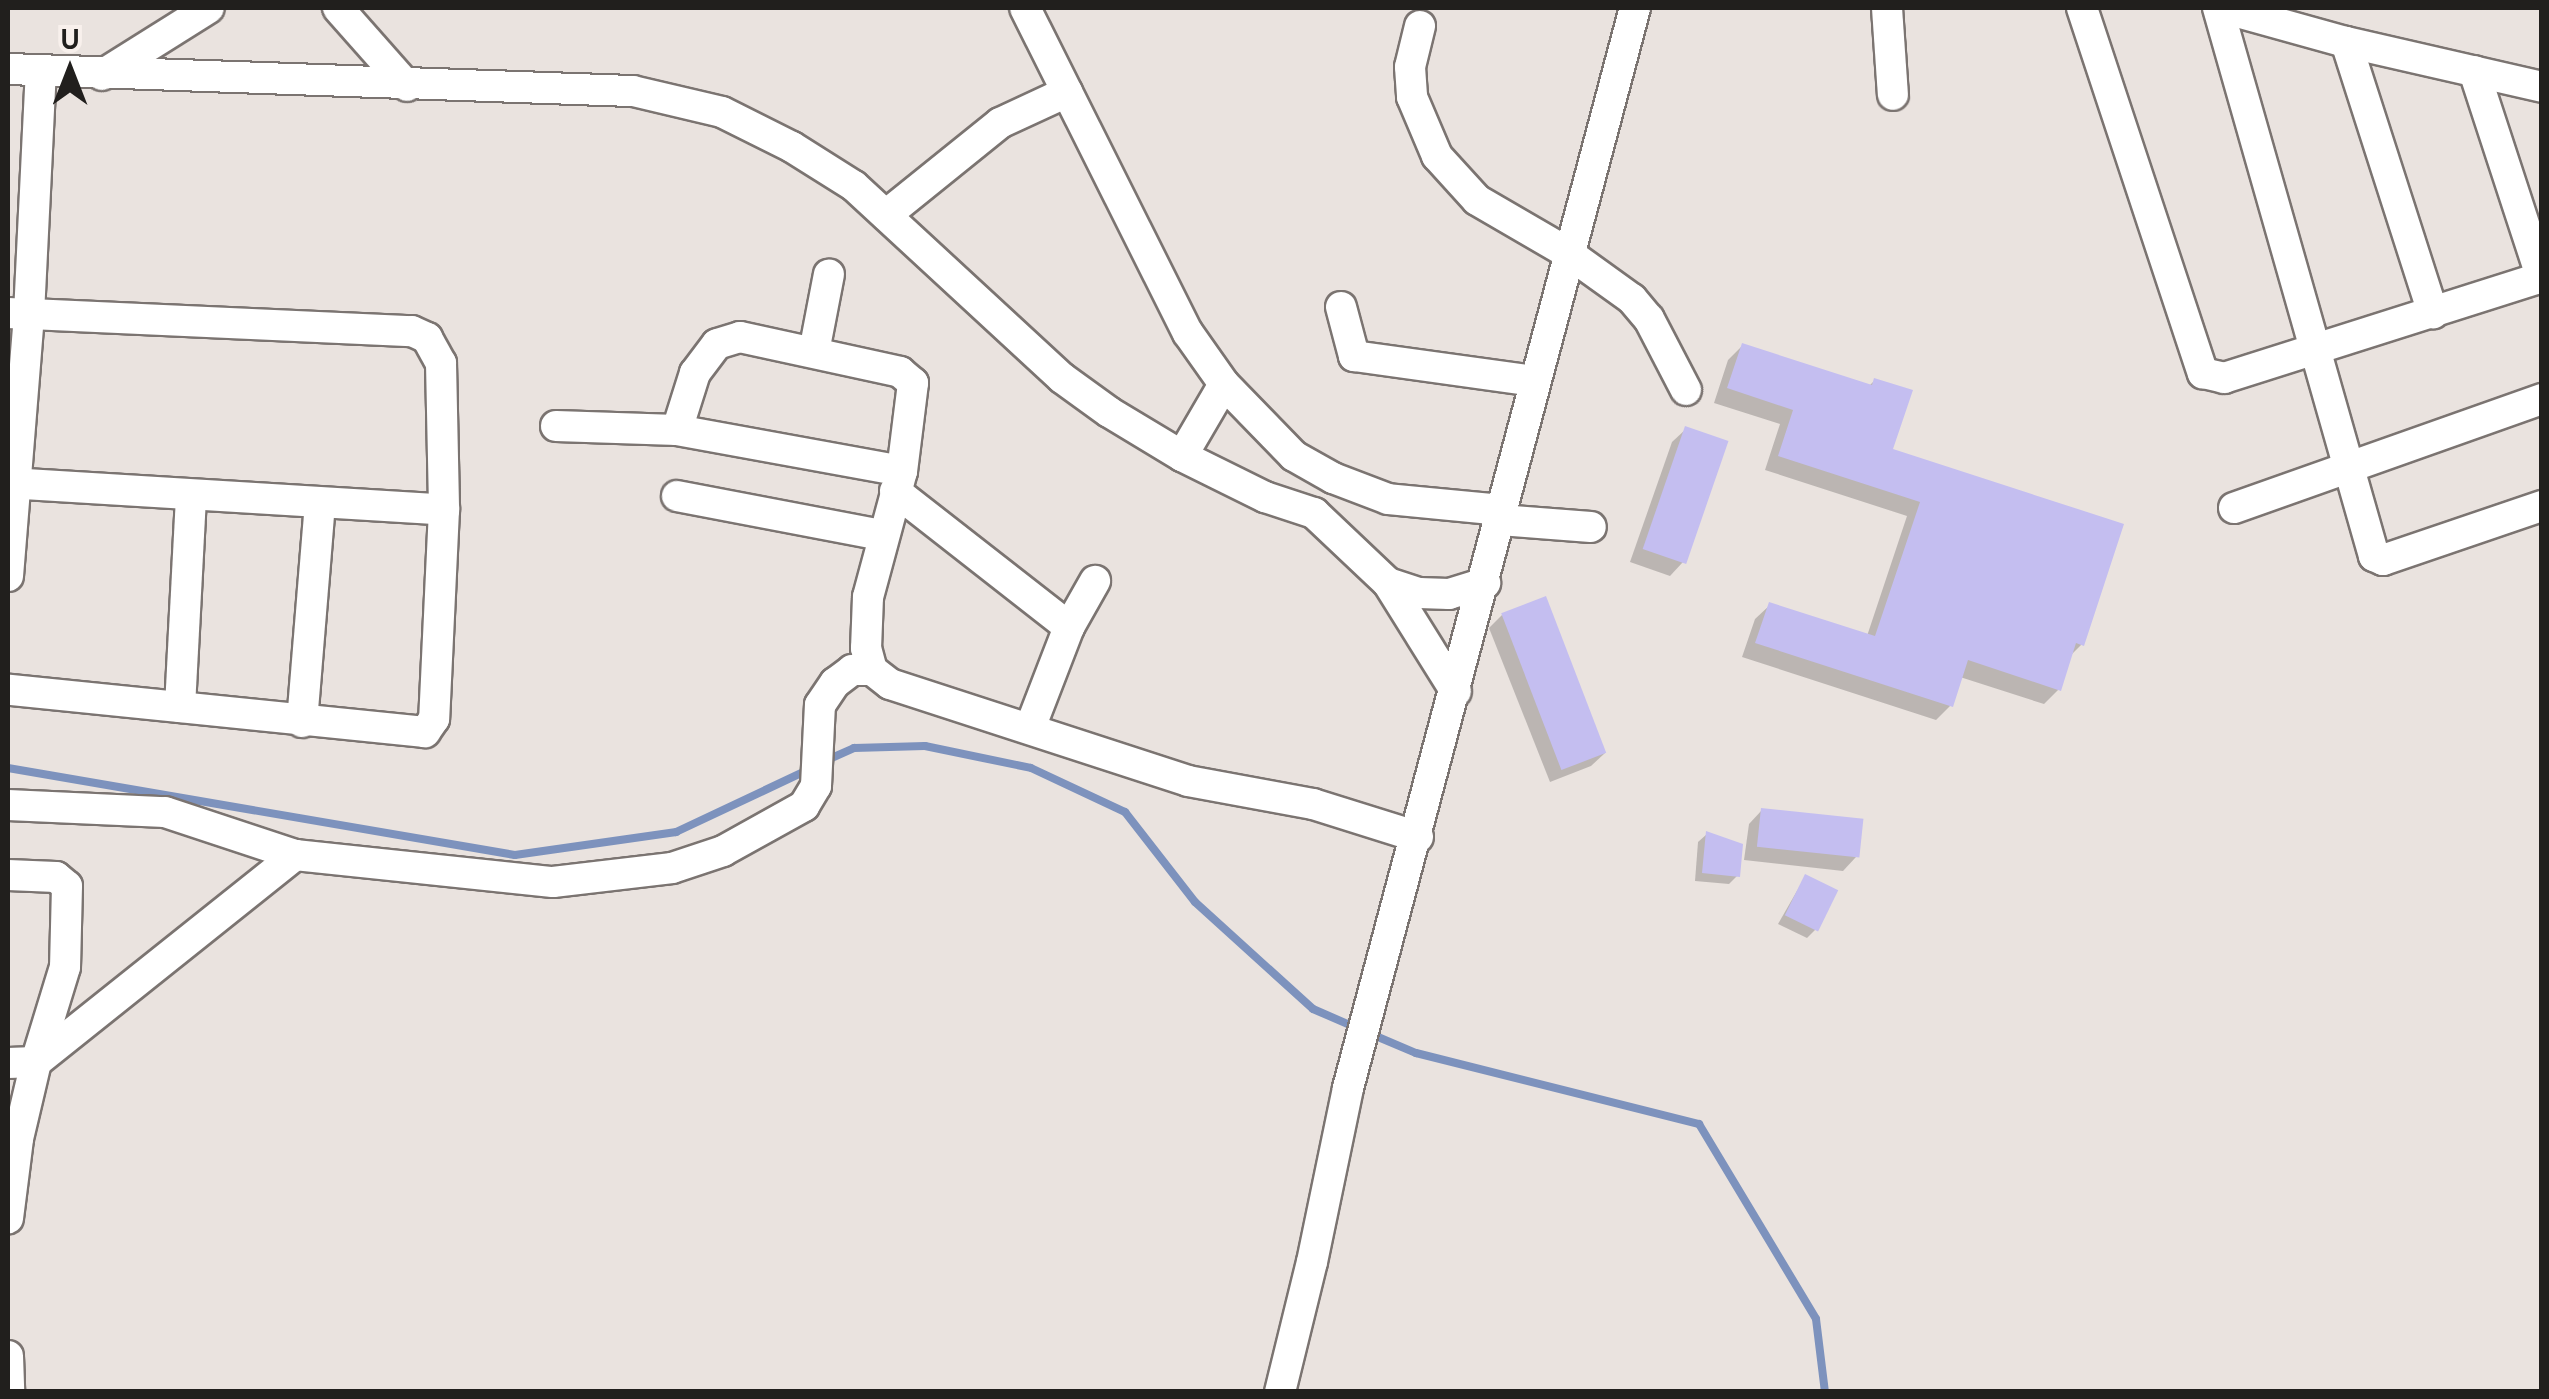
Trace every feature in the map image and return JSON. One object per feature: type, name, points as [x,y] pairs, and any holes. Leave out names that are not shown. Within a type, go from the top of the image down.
[{"type":"street","points":[[102,75],[209,8]]},
{"type":"street","points":[[338,8],[406,86]]},
{"type":"street","points":[[1025,8],[1188,333],[1224,384],[1294,456],[1333,478],[1388,499],[1591,527]]},
{"type":"street","points":[[1280,1392],[1348,1088],[1418,837],[1635,8]]},
{"type":"street","points":[[1887,8],[1892,95]]},
{"type":"street","points":[[2082,8],[2199,367],[2211,378],[2224,378],[2316,351],[2541,278],[2474,71]]},
{"type":"street","points":[[2220,8],[2378,560],[2542,506]]},
{"type":"street","points":[[2220,8],[2542,87]]},
{"type":"street","points":[[1420,26],[1410,68],[1412,97],[1436,156],[1477,200],[1568,253],[1632,299],[1649,320],[1686,390]]},
{"type":"street","points":[[2346,42],[2433,313]]},
{"type":"street","points":[[8,69],[633,91],[722,112],[792,147],[854,186],[1062,378],[1182,456],[1265,498],[1314,512],[1388,584],[1456,692]]},
{"type":"street","points":[[8,576],[18,314],[41,71]]},
{"type":"street","points":[[886,216],[1000,123],[1067,92]]},
{"type":"street","points":[[814,352],[828,274]]},
{"type":"street","points":[[1341,307],[1354,356],[1535,381]]},
{"type":"street","points":[[8,690],[302,722],[420,733],[430,730],[434,719],[444,510],[441,363],[427,338],[412,331],[18,314]]},
{"type":"street","points":[[678,430],[695,373],[724,340],[756,339],[900,372],[913,383],[898,481],[868,597],[866,648],[872,670],[890,684],[1188,781],[1313,804],[1418,837]]},
{"type":"street","points":[[1182,456],[1224,384]]},
{"type":"street","points":[[2234,508],[2542,399]]},
{"type":"street","points":[[556,426],[678,430],[898,481],[1068,627]]},
{"type":"street","points":[[1314,512],[1333,478]]},
{"type":"street","points":[[10,484],[444,510]]},
{"type":"street","points":[[180,707],[190,495]]},
{"type":"street","points":[[677,496],[882,535]]},
{"type":"street","points":[[302,722],[320,504]]},
{"type":"street","points":[[1030,728],[1068,627],[1095,581]]},
{"type":"street","points":[[1388,584],[1419,593],[1449,594],[1485,582]]},
{"type":"street","points":[[8,806],[165,812],[295,855],[552,882],[672,868],[759,834],[804,806],[816,786],[820,705],[834,683],[852,670],[872,670]]},
{"type":"street","points":[[22,1063],[295,855]]},
{"type":"street","points":[[8,875],[56,877],[67,886],[65,967],[22,1063],[8,1218]]},
{"type":"street","points":[[8,1356],[9,1392]]},
{"type":"building","points":[[1742,343],[1872,385],[1874,378],[1913,390],[1893,449],[2124,524],[2084,646],[2076,643],[2061,691],[1968,660],[1953,707],[1755,643],[1769,602],[1875,636],[1920,502],[1778,456],[1793,410],[1727,388]]},
{"type":"building","points":[[1685,426],[1728,441],[1686,564],[1643,549]]},
{"type":"building","points":[[1546,596],[1606,753],[1561,770],[1501,613]]},
{"type":"building","points":[[1761,808],[1863,819],[1859,858],[1757,847]]},
{"type":"building","points":[[1706,831],[1743,844],[1740,877],[1702,873]]},
{"type":"building","points":[[1805,874],[1838,890],[1818,932],[1785,915]]},
{"type":"waterway","points":[[827,760],[854,748],[925,746],[1031,768],[1125,812],[1195,902],[1313,1009],[1359,1029]]},
{"type":"waterway","points":[[8,768],[515,855],[676,832],[810,769]]},
{"type":"waterway","points":[[1371,1034],[1416,1053],[1699,1124],[1816,1319],[1825,1392]]}]
